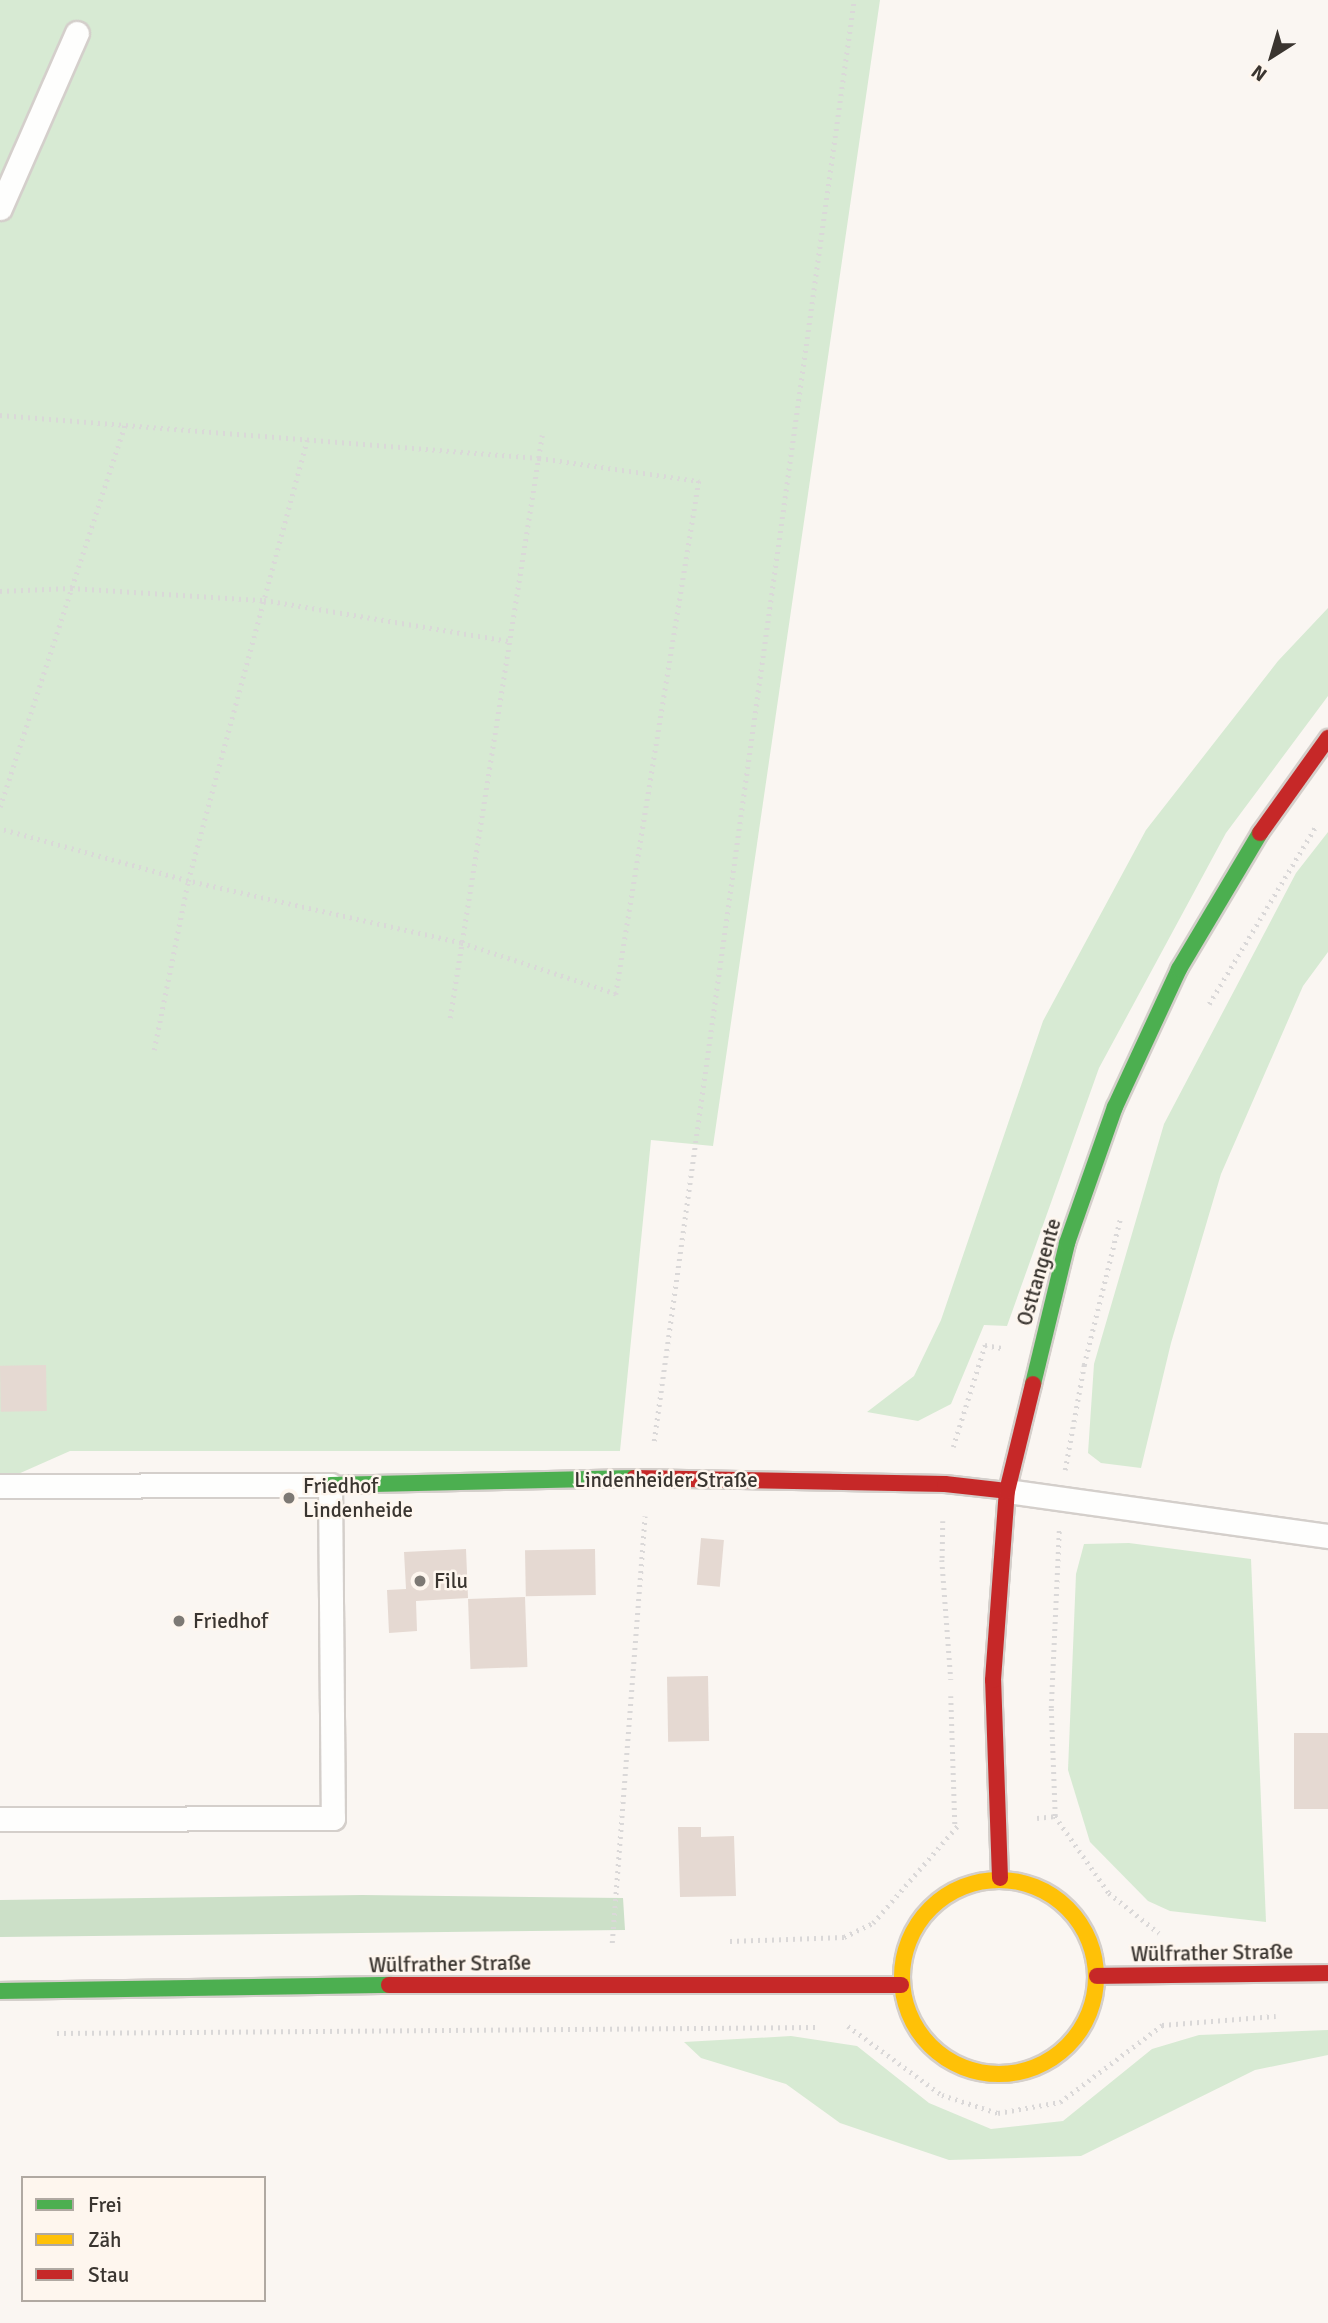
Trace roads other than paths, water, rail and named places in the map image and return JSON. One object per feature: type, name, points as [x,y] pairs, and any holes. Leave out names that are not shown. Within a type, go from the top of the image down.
[{"type":"main road","name":"Osttangente","points":[[1000,1878],[993,1680],[1007,1491],[1067,1243],[1126,1082],[1216,902],[1328,737]]},
{"type":"main road","name":"Lindenheider Straße","points":[[330,1485],[649,1478],[945,1483],[1007,1491]]},
{"type":"main road","points":[[1000,1878],[1030,1884],[1048,1892],[1077,1918],[1091,1944],[1097,1976],[1093,2006],[1077,2036],[1053,2059],[1022,2073],[988,2075],[956,2065],[928,2046],[910,2018],[901,1985],[903,1953],[916,1922],[939,1899],[968,1883],[1000,1878]]},
{"type":"main road","name":"Wülfrather Straße","points":[[1097,1976],[1328,1973]]},
{"type":"main road","name":"Wülfrather Straße","points":[[0,1991],[609,1982],[901,1985]]},
{"type":"lane","points":[[0,208],[77,33]]},
{"type":"lane","points":[[0,1819],[333,1818],[330,1485]]},
{"type":"lane","name":"Lindenheider Straße","points":[[0,1486],[330,1485]]},
{"type":"lane","name":"Lindenheider Straße","points":[[1007,1491],[1328,1536]]},
{"type":"place","name":"Friedhof Lindenheide","points":[[289,1498]]},
{"type":"place","name":"Filu","points":[[420,1581]]},
{"type":"place","name":"Friedhof","points":[[179,1621]]}]
